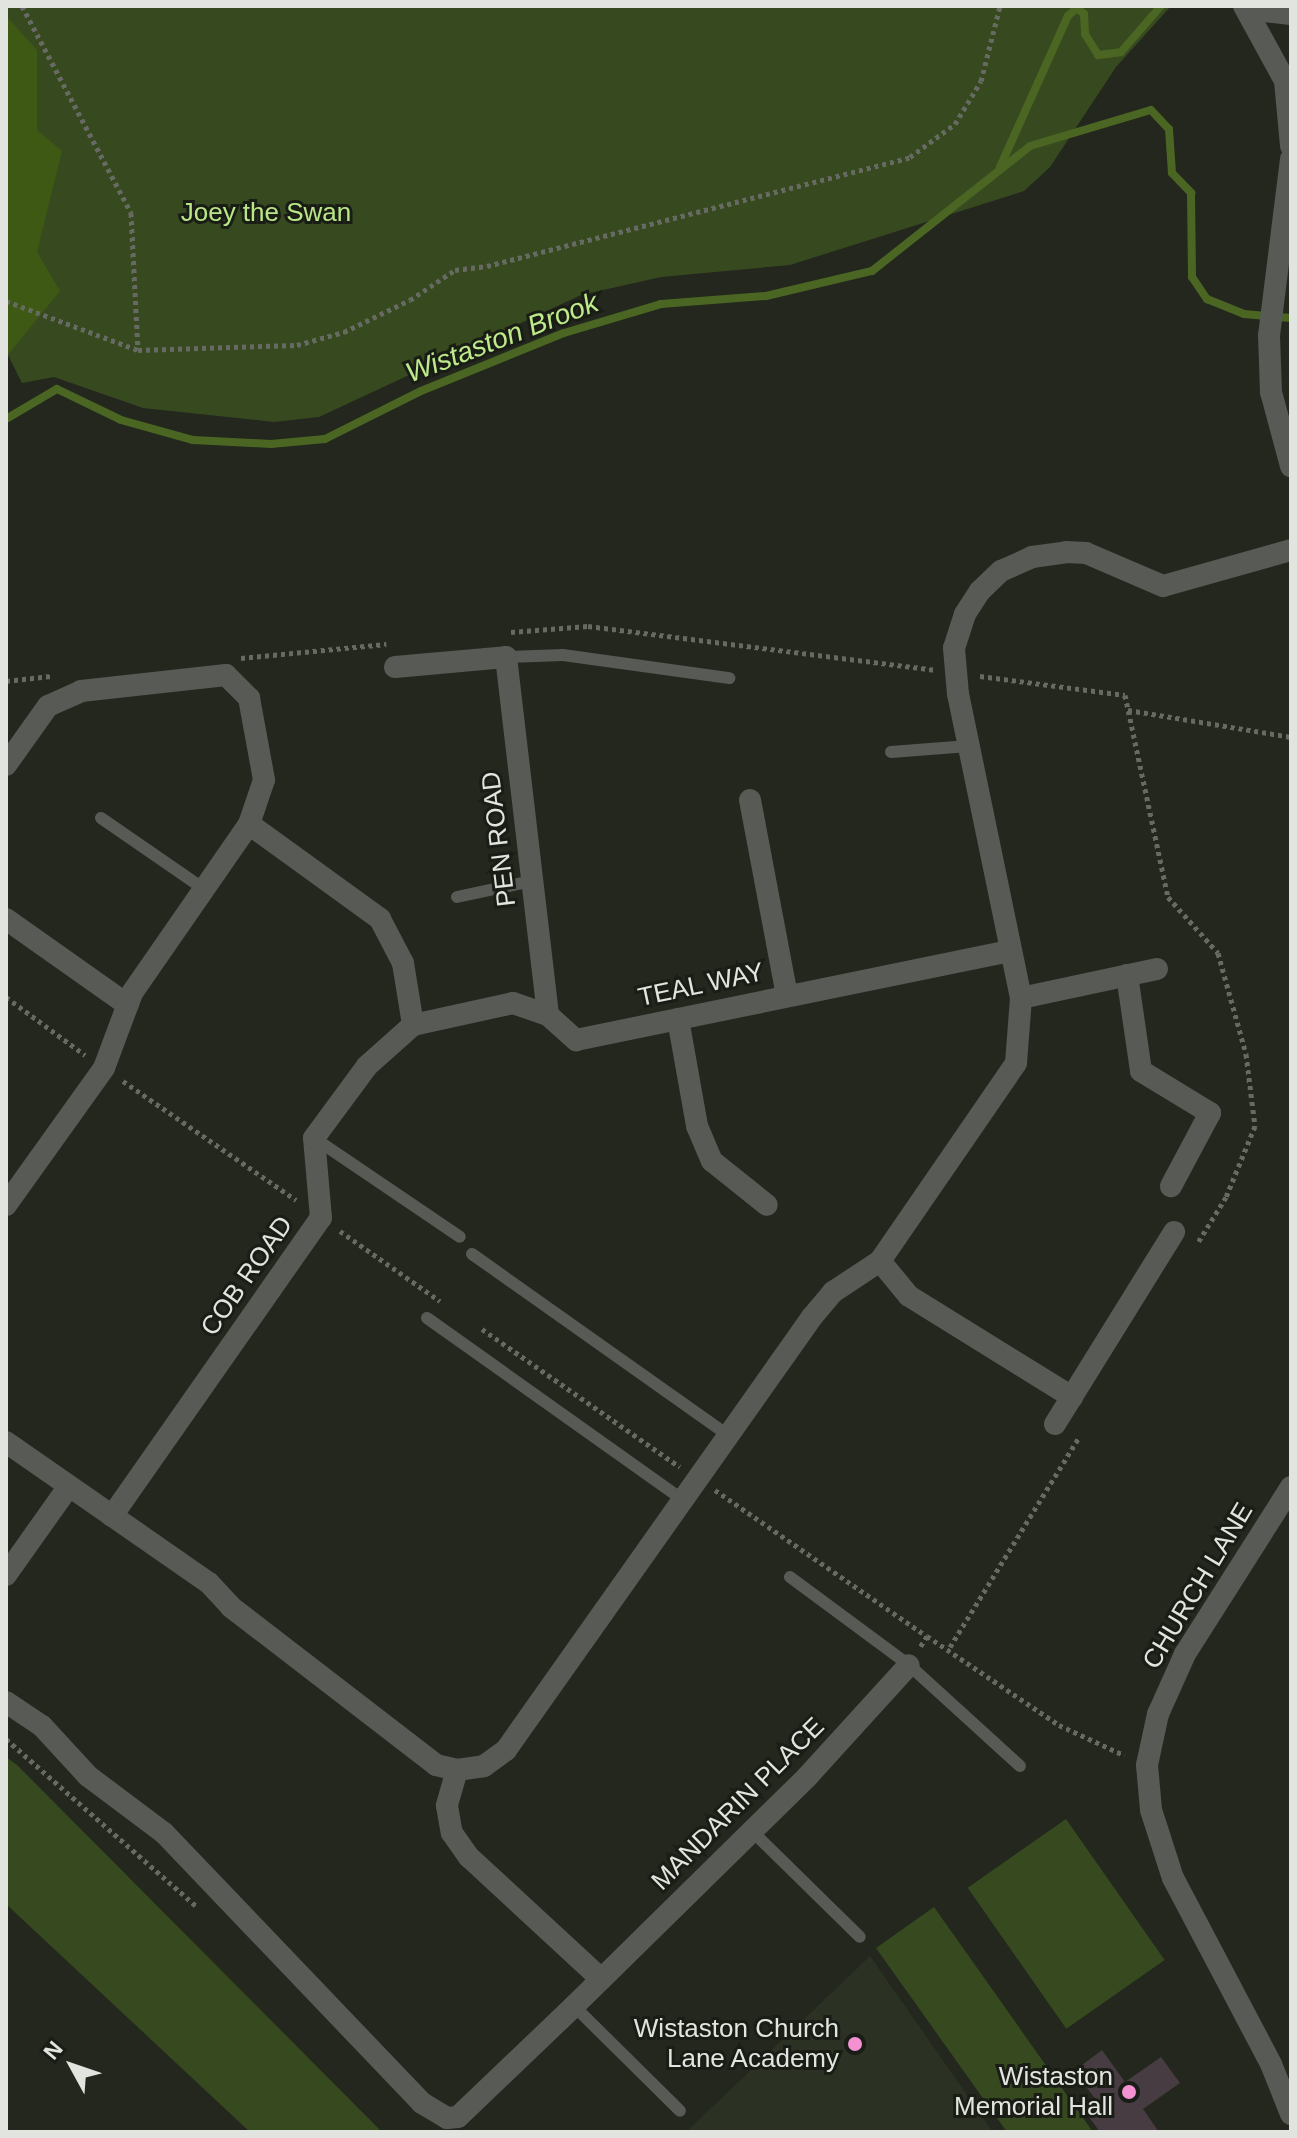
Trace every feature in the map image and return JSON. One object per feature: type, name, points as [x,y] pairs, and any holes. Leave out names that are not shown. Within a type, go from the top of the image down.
[{"type":"street","points":[[1246,8],[1291,14]]},
{"type":"street","points":[[1246,8],[1285,81],[1291,146]]},
{"type":"street","points":[[1291,159],[1272,285],[1269,335],[1271,392],[1291,466]]},
{"type":"street","points":[[6,1442],[209,1583],[231,1607],[436,1765],[457,1770],[484,1766],[506,1750],[682,1499],[833,1292],[880,1261],[1016,1063],[1021,998],[969,746],[954,648],[965,614],[1001,571],[1032,557],[1086,553],[1163,586],[1182,585],[1291,550]]},
{"type":"street","points":[[395,667],[506,657]]},
{"type":"street","name":"PEN ROAD","points":[[506,657],[548,1015]]},
{"type":"street","points":[[6,765],[48,706],[81,691],[226,675],[249,698],[264,780],[249,824],[128,1005],[104,1068],[6,1205]]},
{"type":"street","points":[[750,800],[787,996]]},
{"type":"street","points":[[249,824],[380,919],[403,963],[413,1025],[367,1066],[314,1138]]},
{"type":"street","points":[[6,919],[128,1005]]},
{"type":"street","name":"TEAL WAY","points":[[413,1025],[513,1003],[548,1015],[576,1040],[1009,951]]},
{"type":"street","points":[[1021,998],[1157,969]]},
{"type":"street","points":[[1127,975],[1141,1071],[1210,1113],[1171,1186]]},
{"type":"street","points":[[678,1019],[697,1126],[712,1161],[767,1205]]},
{"type":"street","name":"COB ROAD","points":[[112,1516],[321,1218],[314,1138]]},
{"type":"street","points":[[1055,1424],[1174,1232]]},
{"type":"street","points":[[880,1261],[909,1296],[1072,1397]]},
{"type":"street","points":[[6,1575],[69,1486]]},
{"type":"street","name":"CHURCH LANE","points":[[1291,1487],[1185,1654],[1158,1714],[1147,1765],[1151,1810],[1173,1878],[1287,2089],[1291,2114]]},
{"type":"street","name":"MANDARIN PLACE","points":[[460,2124],[574,2006],[752,1831],[909,1665]]},
{"type":"street","points":[[6,1702],[42,1726],[88,1776],[164,1833],[422,2103],[460,2124]]},
{"type":"street","points":[[457,1770],[447,1806],[452,1833],[469,1857],[601,1979]]},
{"type":"lane","points":[[506,657],[563,655],[729,678]]},
{"type":"lane","points":[[891,752],[969,746]]},
{"type":"lane","points":[[101,818],[204,889]]},
{"type":"lane","points":[[457,897],[532,881]]},
{"type":"lane","points":[[314,1138],[460,1237]]},
{"type":"lane","points":[[472,1254],[728,1435]]},
{"type":"lane","points":[[427,1318],[682,1499]]},
{"type":"lane","points":[[790,1577],[909,1665],[1020,1766]]},
{"type":"lane","points":[[752,1831],[860,1937]]},
{"type":"lane","points":[[574,2006],[680,2111]]},
{"type":"path","points":[[22,6],[131,213],[138,350]]},
{"type":"path","points":[[6,301],[138,350],[297,345],[357,325],[455,270],[487,266],[910,157],[955,124],[981,81],[1000,6]]},
{"type":"path","points":[[495,634],[588,626],[1125,695],[1168,897],[1218,953],[1246,1054],[1255,1126],[1226,1197],[1194,1250]]},
{"type":"path","points":[[226,659],[400,643]]},
{"type":"path","points":[[6,681],[67,674]]},
{"type":"path","points":[[1128,710],[1291,737]]},
{"type":"path","points":[[950,1647],[1088,1422]]},
{"type":"path","points":[[927,1636],[950,1647],[1059,1725],[1147,1765]]},
{"type":"path","points":[[6,1739],[209,1919]]},
{"type":"shaded area","name":"Wistaston Church Lane Academy","points":[[870,1956],[993,2132],[686,2132]]},
{"type":"green space","name":"Joey the Swan","points":[[6,6],[1171,6],[1116,67],[1050,167],[1024,191],[790,265],[661,277],[581,295],[319,417],[274,422],[143,408],[54,377],[22,383],[6,351]]},
{"type":"green space","points":[[6,16],[37,50],[37,130],[62,151],[37,252],[60,291],[6,357]]},
{"type":"green space","points":[[6,1757],[382,2132],[250,2132],[6,1904]]},
{"type":"green space","points":[[1066,1819],[1165,1960],[1066,2029],[968,1888]]},
{"type":"green space","points":[[934,1907],[1093,2132],[1007,2132],[876,1948]]},
{"type":"building","name":"Wistaston Memorial Hall","points":[[1102,2050],[1125,2082],[1161,2057],[1180,2083],[1143,2109],[1159,2132],[1100,2132],[1083,2109],[1096,2100],[1074,2071]]},
{"type":"waterway","points":[[1000,167],[1068,16],[1077,8],[1084,14],[1085,34],[1098,55],[1121,52],[1161,6]]},
{"type":"waterway","name":"Wistaston Brook","points":[[6,419],[57,389],[121,420],[193,440],[271,444],[325,439],[421,391],[564,333],[661,304],[766,296],[872,271],[1030,146],[1151,110],[1169,129],[1172,173],[1191,193],[1192,277],[1207,299],[1244,314],[1291,318]]},
{"type":"place","name":"Wistaston Church Lane Academy","points":[[855,2044]]},
{"type":"place","name":"Wistaston Memorial Hall","points":[[1129,2092]]}]
